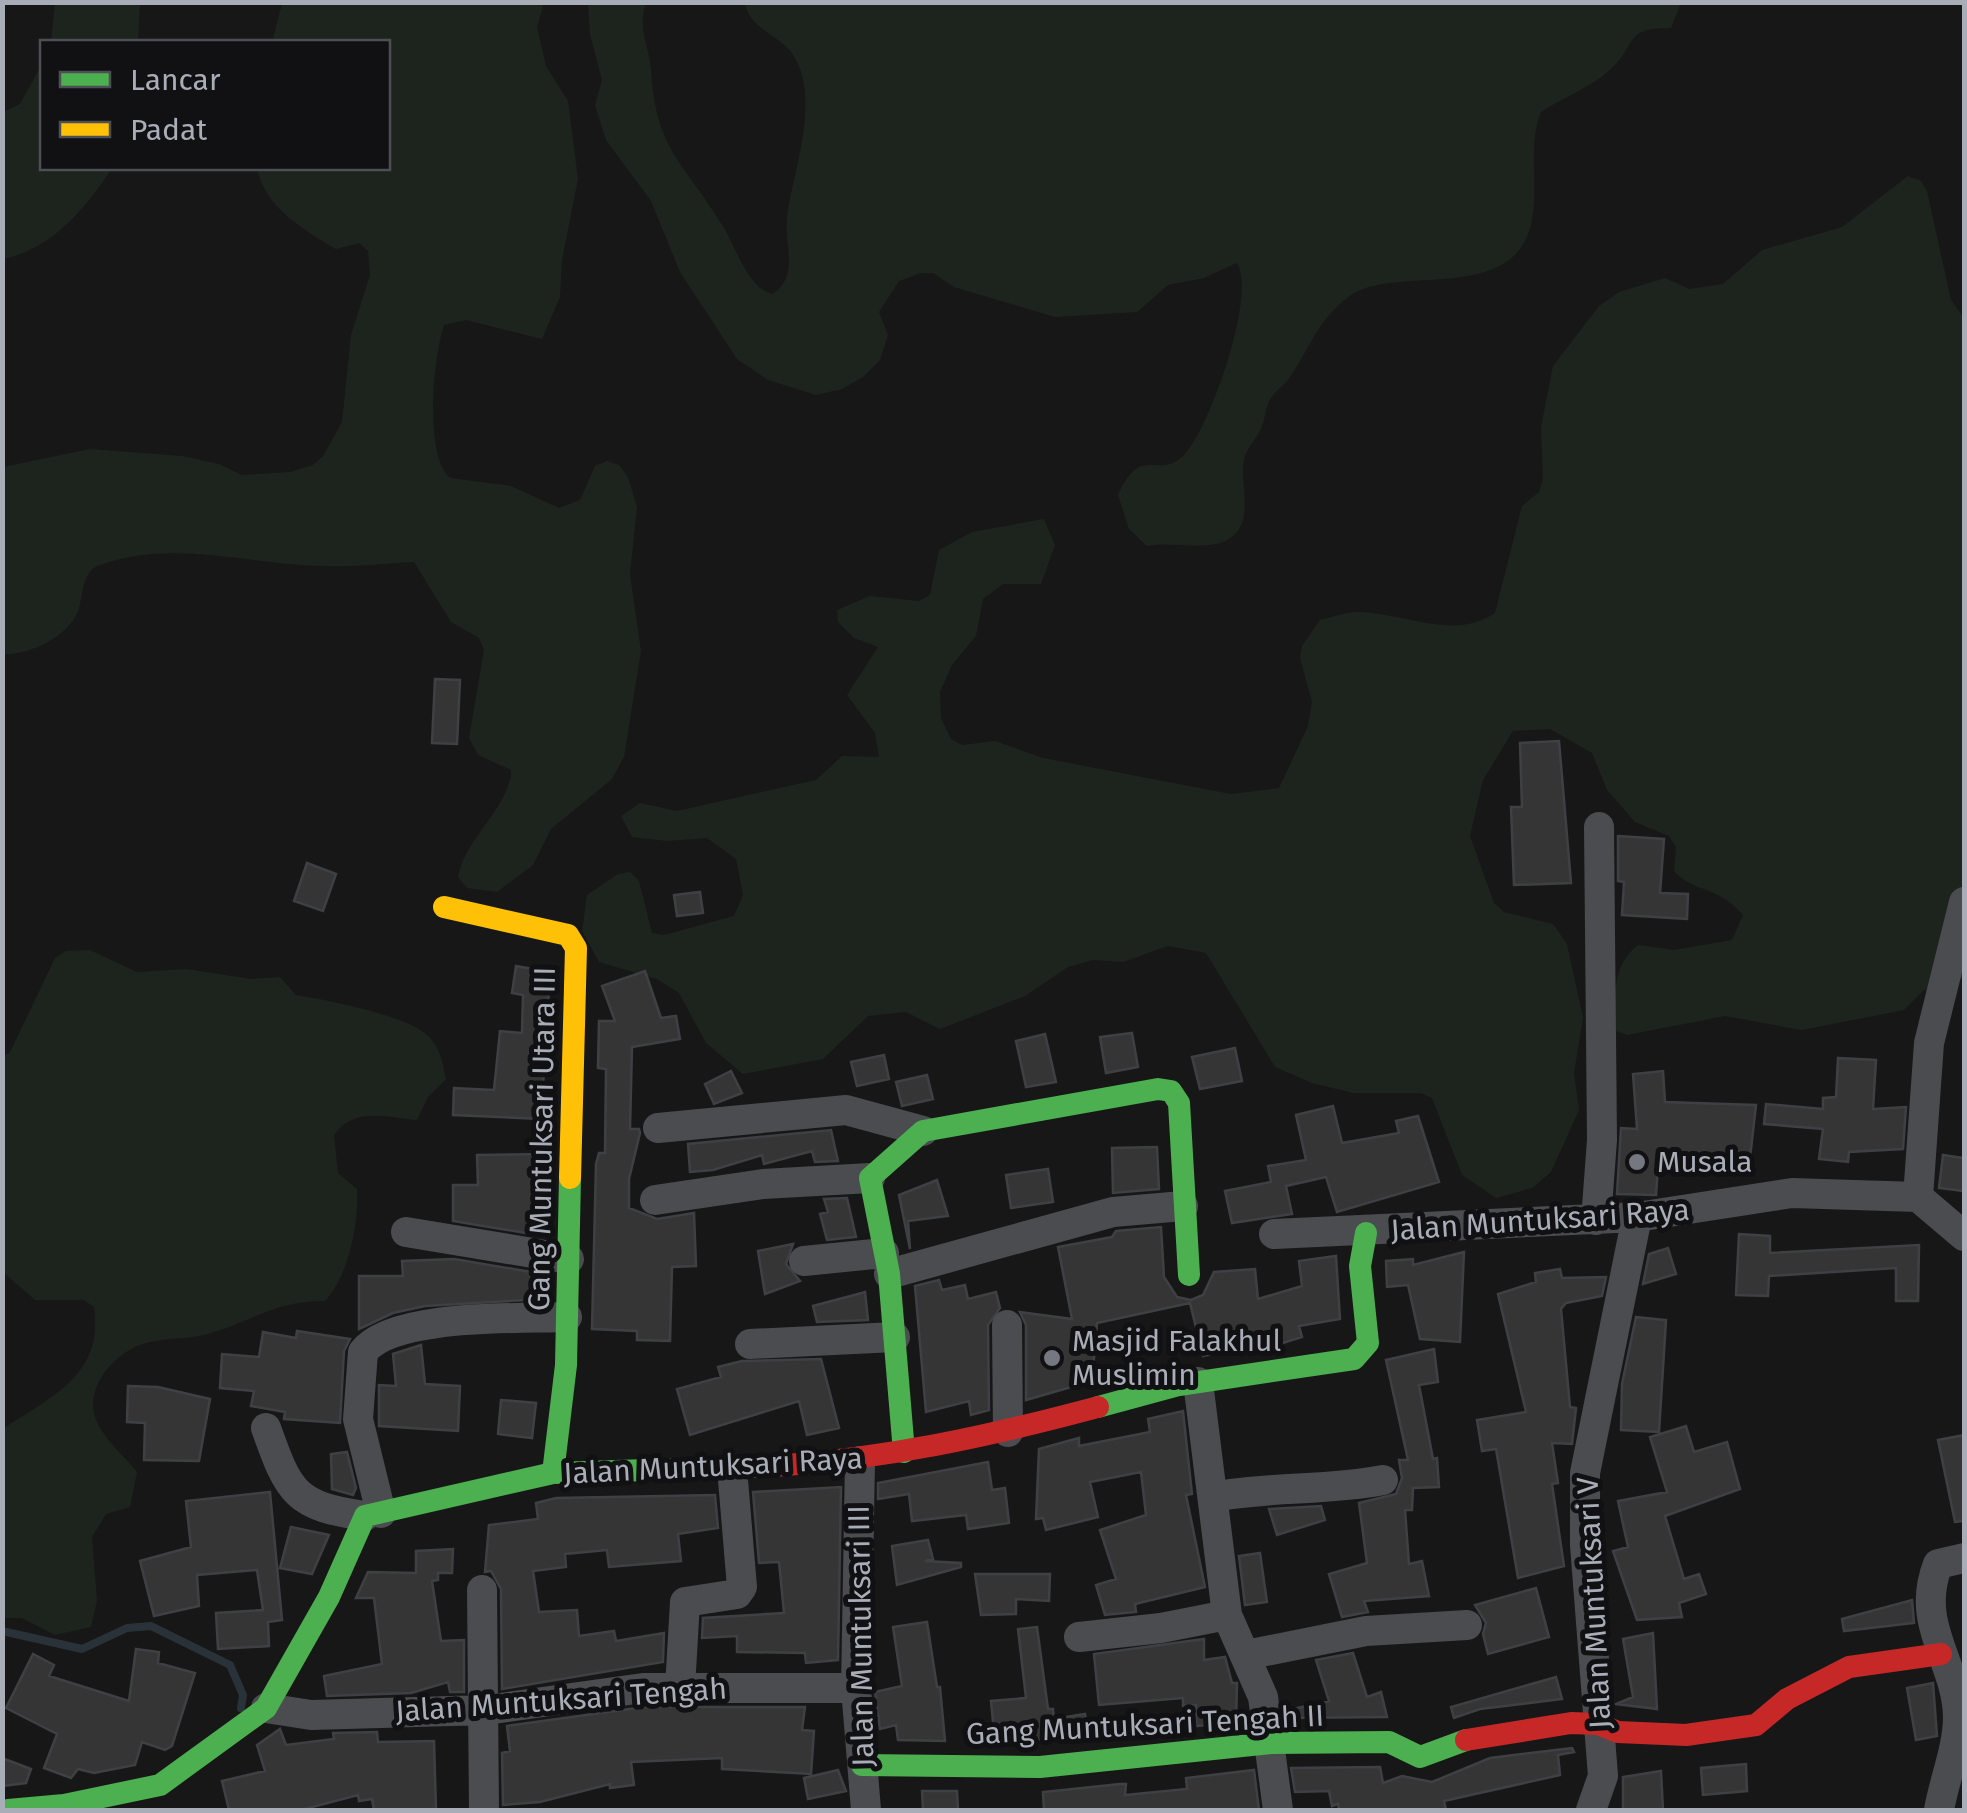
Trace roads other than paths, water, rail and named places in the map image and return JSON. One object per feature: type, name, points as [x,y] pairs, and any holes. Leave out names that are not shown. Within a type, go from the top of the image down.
[{"type":"street","points":[[1596,1220],[1602,1140],[1599,826]]},
{"type":"street","name":"Gang Muntuksari Utara III","points":[[444,907],[568,936],[576,948],[567,1317],[553,1473]]},
{"type":"street","points":[[1964,909],[1929,1043],[1918,1197],[1964,1236]]},
{"type":"street","points":[[658,1128],[846,1110],[924,1131],[1060,1105],[1158,1090],[1171,1092],[1179,1103],[1188,1275]]},
{"type":"street","points":[[655,1200],[763,1184],[870,1178],[924,1131]]},
{"type":"street","points":[[870,1178],[886,1264],[904,1452]]},
{"type":"street","name":"Jalan Muntuksari Raya","points":[[373,1514],[553,1473],[860,1461],[1008,1432],[1198,1382],[1354,1358],[1363,1353],[1368,1343],[1360,1266],[1366,1232],[1482,1222],[1637,1217],[1792,1193],[1918,1197]]},
{"type":"street","points":[[804,1262],[886,1264],[1113,1212],[1183,1206]]},
{"type":"street","name":"Jalan Muntuksari V","points":[[1591,1810],[1603,1776],[1585,1545],[1586,1474],[1637,1217]]},
{"type":"street","points":[[406,1232],[568,1259]]},
{"type":"street","points":[[1274,1234],[1366,1232]]},
{"type":"street","points":[[8,1810],[66,1808],[160,1785],[266,1708],[373,1514],[358,1419],[363,1352],[369,1344],[418,1326],[567,1317]]},
{"type":"street","points":[[1007,1325],[1008,1432]]},
{"type":"street","points":[[750,1344],[895,1337]]},
{"type":"street","points":[[1198,1382],[1227,1615],[1264,1698],[1278,1810]]},
{"type":"street","points":[[266,1428],[293,1492],[325,1510],[373,1514]]},
{"type":"street","name":"Jalan Muntuksari III","points":[[860,1461],[856,1688],[866,1810]]},
{"type":"street","points":[[680,1688],[685,1602],[732,1595],[742,1588],[732,1468]]},
{"type":"street","points":[[1213,1497],[1263,1488],[1357,1485],[1383,1480]]},
{"type":"street","points":[[1939,1810],[1958,1717],[1928,1589],[1938,1564],[1964,1558]]},
{"type":"street","points":[[482,1590],[484,1810]]},
{"type":"street","points":[[1078,1637],[1161,1628],[1227,1615]]},
{"type":"street","points":[[1246,1655],[1366,1631],[1468,1626]]},
{"type":"street","name":"Gang Muntuksari Tengah II","points":[[862,1764],[1040,1768],[1271,1742],[1389,1742],[1420,1757],[1484,1734],[1598,1724],[1618,1732],[1686,1735],[1756,1725],[1787,1699],[1849,1667],[1941,1654]]},
{"type":"street","name":"Jalan Muntuksari Tengah","points":[[266,1708],[312,1715],[486,1710],[643,1688],[856,1688]]},
{"type":"waterway","points":[[2,1631],[82,1649],[127,1628],[151,1626],[230,1665],[243,1695],[241,1708]]},
{"type":"place","name":"Musala","points":[[1637,1162]]},
{"type":"place","name":"Masjid Falakhul Muslimin","points":[[1052,1358]]}]
